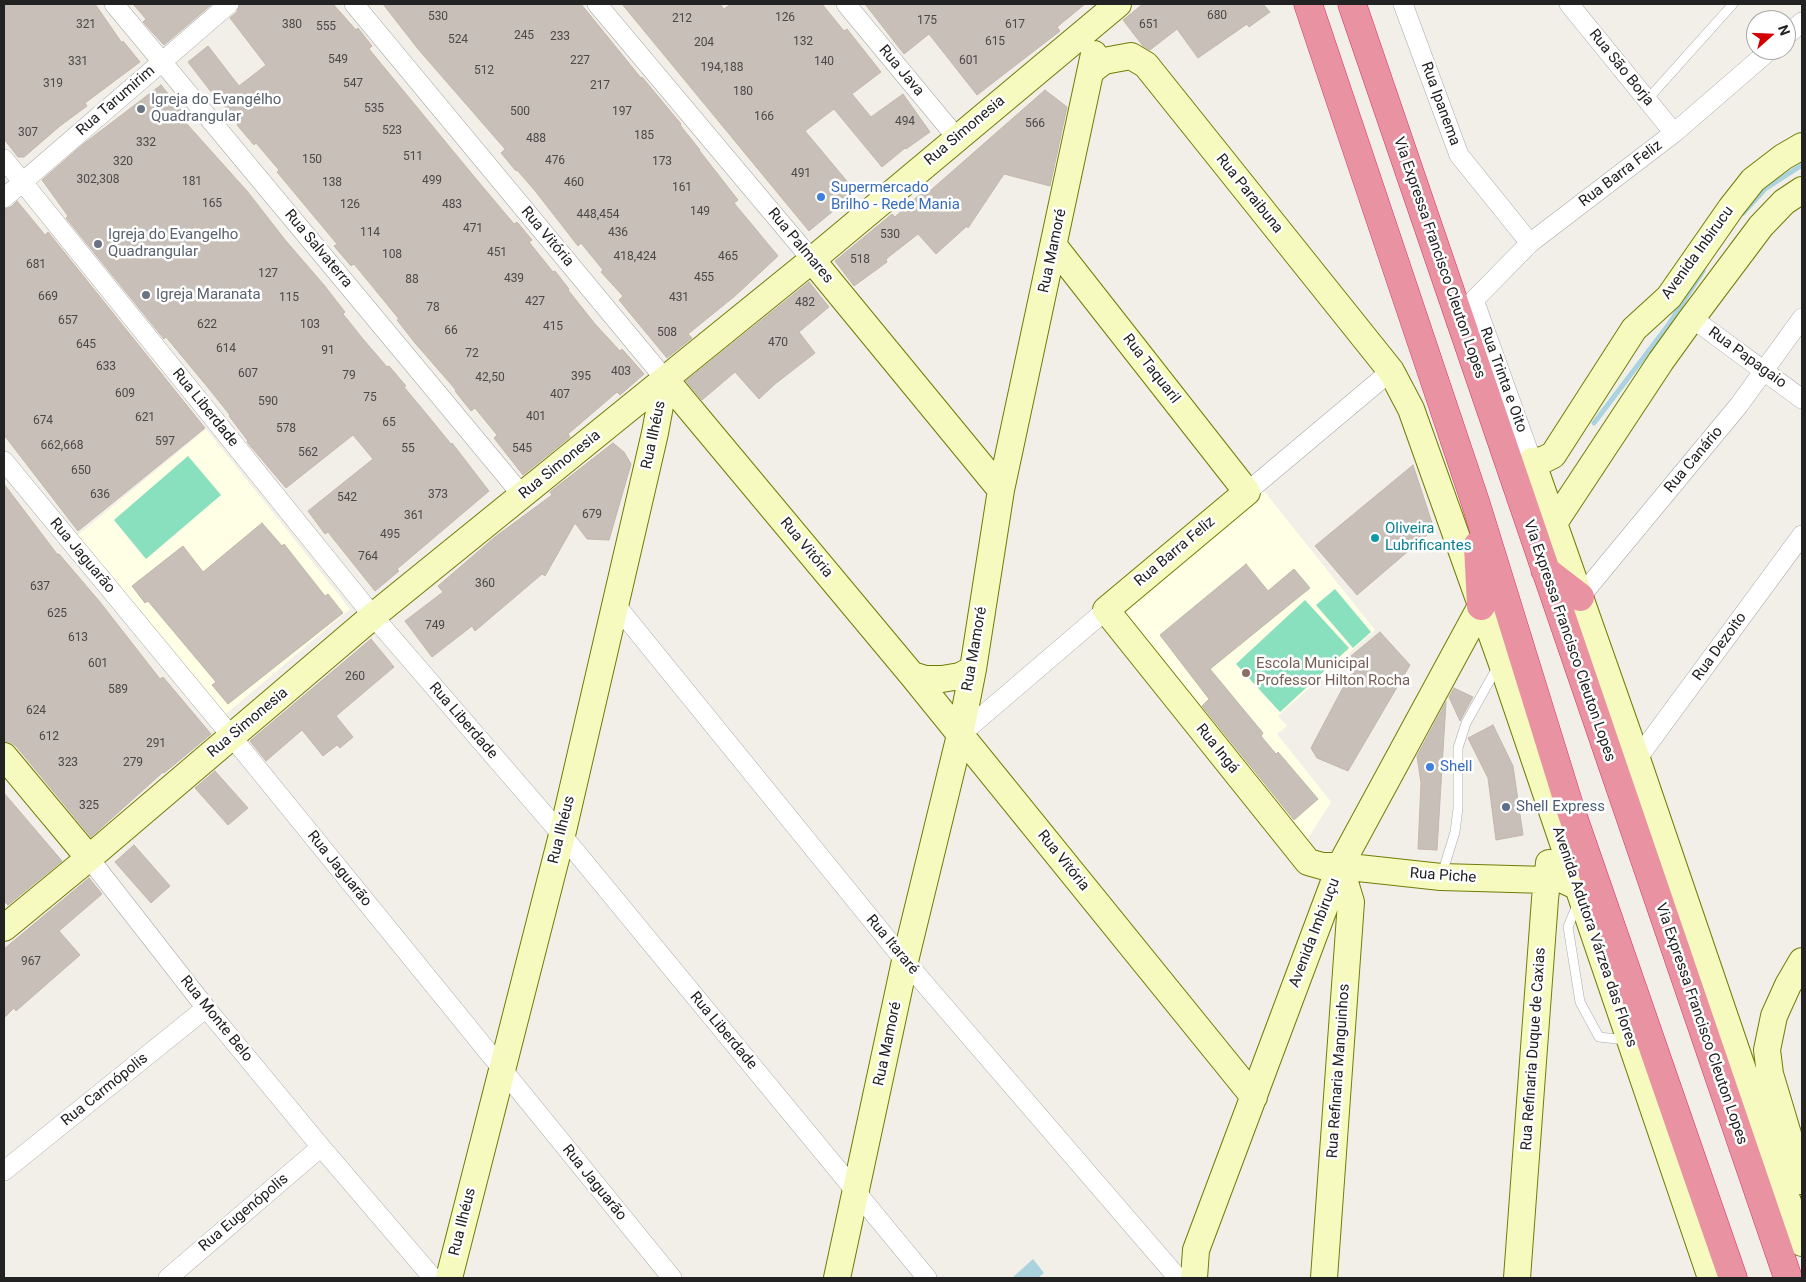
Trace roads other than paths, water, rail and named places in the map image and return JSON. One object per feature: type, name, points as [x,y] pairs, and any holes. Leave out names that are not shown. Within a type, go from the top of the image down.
[{"type":"highway","points":[[1308,4],[1475,502],[1570,808],[1733,1278]]},
{"type":"highway","name":"Via Expressa Francisco Cleuton Lopes","points":[[1352,4],[1788,1278]]},
{"type":"highway","points":[[1475,502],[1481,606]]},
{"type":"highway","points":[[1545,570],[1580,597]]},
{"type":"street","name":"Rua Salvaterra","points":[[114,4],[522,495]]},
{"type":"street","name":"Rua Tarumirim","points":[[4,198],[229,4]]},
{"type":"street","name":"Rua Vitória","points":[[354,4],[912,675],[1254,1097]]},
{"type":"street","name":"Rua Palmares","points":[[597,4],[1002,490]]},
{"type":"street","name":"Rua Java","points":[[846,4],[957,138]]},
{"type":"street","name":"Rua Ipanema","points":[[1403,4],[1459,155],[1530,243]]},
{"type":"street","name":"Rua São Borja","points":[[1569,4],[1674,133]]},
{"type":"street","name":"Rua Simonesia","points":[[4,928],[373,616],[522,495],[645,417],[665,379],[812,260],[1038,70],[1104,8]]},
{"type":"street","name":"Rua Mamoré","points":[[837,1278],[857,1193],[905,961],[960,735],[973,669],[1002,490],[1104,8]]},
{"type":"street","name":"Rua Paraibuna","points":[[1091,71],[1104,62],[1131,56],[1146,65],[1391,371]]},
{"type":"street","name":"Rua Barra Feliz","points":[[1474,300],[1530,243],[1674,133],[1758,60]]},
{"type":"street","points":[[1038,70],[1057,68],[1074,71],[1082,84],[1084,105]]},
{"type":"street","name":"Avenida Inbirucu","points":[[1532,461],[1543,460],[1553,455],[1634,330],[1669,297],[1731,208],[1753,180],[1783,157],[1802,146]]},
{"type":"street","name":"Rua Liberdade","points":[[4,159],[373,616],[562,835],[927,1278]]},
{"type":"street","points":[[1554,523],[1661,361],[1692,318],[1761,226],[1784,202],[1802,190]]},
{"type":"street","name":"Rua Taquaril","points":[[1054,246],[1247,492]]},
{"type":"street","name":"Rua Trinta e Oito","points":[[1474,300],[1532,461]]},
{"type":"street","name":"Rua Papagaio","points":[[1692,318],[1802,398]]},
{"type":"street","name":"Rua Canário","points":[[1580,597],[1739,405],[1802,318]]},
{"type":"street","name":"Rua Barra Feliz","points":[[960,735],[1391,371]]},
{"type":"street","name":"Avenida Adutora Várzea das Flores","points":[[1391,371],[1411,409],[1501,662],[1707,1274]]},
{"type":"street","name":"Rua Ilhéus","points":[[449,1278],[562,835],[615,604],[645,417],[665,379]]},
{"type":"street","points":[[645,417],[680,410],[696,415]]},
{"type":"street","name":"Rua Jaguarão","points":[[4,461],[232,737],[672,1278]]},
{"type":"street","points":[[1532,461],[1637,759],[1802,1243]]},
{"type":"street","name":"Rua Dezoito","points":[[1637,759],[1802,535]]},
{"type":"street","name":"Rua Itararé","points":[[615,604],[905,961],[1178,1278]]},
{"type":"street","name":"Avenida Imbiruçu","points":[[1194,1278],[1196,1250],[1340,866],[1481,606]]},
{"type":"street","name":"Rua Ingá","points":[[1106,610],[1308,862],[1322,866],[1340,866]]},
{"type":"street","points":[[912,675],[925,680],[942,679],[960,676],[973,669]]},
{"type":"street","name":"Rua Monte Belo","points":[[4,756],[89,858],[206,1008],[321,1148],[433,1278]]},
{"type":"street","name":"Rua Refinaria Duque de Caxias","points":[[1517,1278],[1547,880],[1555,821]]},
{"type":"street","name":"Rua Piche","points":[[1340,866],[1441,877],[1561,879],[1578,892]]},
{"type":"street","name":"Rua Refinaria Manguinhos","points":[[1324,1278],[1351,902],[1340,866]]},
{"type":"street","points":[[1802,961],[1788,985],[1774,1016],[1766,1050],[1770,1074],[1802,1181]]},
{"type":"street","name":"Rua Carmópolis","points":[[4,1171],[206,1008]]},
{"type":"street","points":[[1736,1048],[1766,1050]]},
{"type":"street","name":"Rua Eugenópolis","points":[[168,1278],[321,1148]]},
{"type":"lane","points":[[1647,100],[1733,4]]},
{"type":"lane","points":[[1441,877],[1454,832],[1458,808],[1458,748],[1466,723],[1501,662]]},
{"type":"lane","points":[[1578,892],[1568,927],[1580,1002],[1599,1036],[1630,1041]]},
{"type":"water","points":[[1033,1259],[1044,1273],[1038,1278],[1012,1278]]},
{"type":"waterway","points":[[1743,213],[1765,189],[1802,165]]},
{"type":"waterway","points":[[1594,423],[1669,324],[1703,271]]},
{"type":"place","name":"Igreja do Evangélho Quadrangular","points":[[141,109]]},
{"type":"place","name":"Supermercado Brilho - Rede Mania","points":[[821,197]]},
{"type":"place","name":"Igreja do Evangelho Quadrangular","points":[[98,244]]},
{"type":"place","name":"Igreja Maranata","points":[[146,295]]},
{"type":"place","name":"Oliveira Lubrificantes","points":[[1375,538]]},
{"type":"place","name":"Escola Municipal Professor Hilton Rocha","points":[[1246,673]]},
{"type":"place","name":"Shell","points":[[1430,767]]},
{"type":"place","name":"Shell Express","points":[[1506,807]]}]
